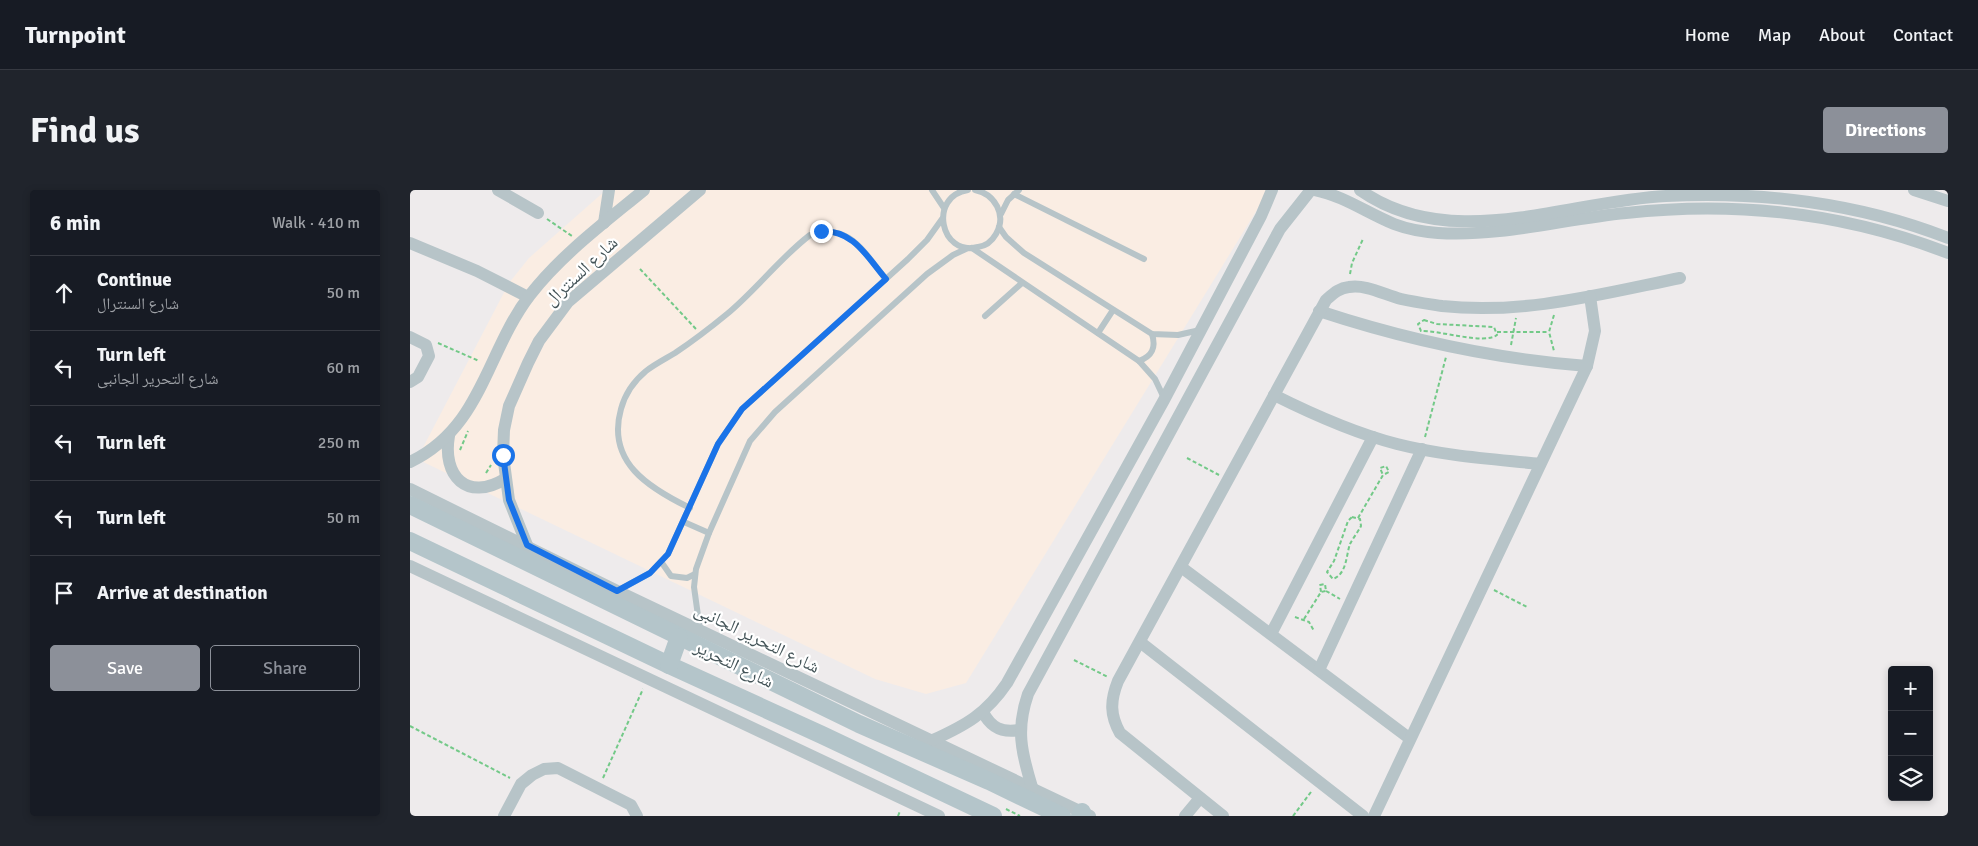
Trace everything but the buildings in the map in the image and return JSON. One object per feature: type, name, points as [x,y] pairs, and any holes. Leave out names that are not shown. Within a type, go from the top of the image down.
[{"type":"street","points":[[604,223],[609,190]]},
{"type":"street","name":"شارع السنترال","points":[[410,462],[449,436],[463,418],[528,297],[552,267],[644,190]]},
{"type":"street","name":"شارع السنترال","points":[[527,545],[509,500],[505,479],[504,430],[509,406],[539,341],[553,321],[586,286],[700,190]]},
{"type":"street","points":[[933,740],[962,727],[983,712],[1007,683],[1214,308],[1261,216],[1272,190]]},
{"type":"street","points":[[1294,190],[1312,190],[1347,200],[1395,225],[1437,233],[1487,233],[1623,213],[1717,208],[1773,211],[1856,225],[1902,237],[1948,254]]},
{"type":"street","points":[[1032,787],[1022,755],[1020,730],[1022,711],[1028,694],[1280,229],[1312,190]]},
{"type":"street","points":[[1360,190],[1397,209],[1436,219],[1486,222],[1528,217],[1628,199],[1702,195],[1758,196],[1850,209],[1895,220],[1948,238]]},
{"type":"street","points":[[1914,190],[1948,201]]},
{"type":"street","points":[[501,191],[538,213]]},
{"type":"street","points":[[410,244],[477,271],[528,297]]},
{"type":"street","points":[[1219,815],[1120,733],[1113,720],[1111,704],[1118,682],[1319,311],[1331,295],[1349,287],[1363,288],[1402,299],[1441,306],[1482,309],[1517,308],[1562,302],[1680,278]]},
{"type":"street","points":[[1374,816],[1409,738],[1587,366],[1595,331],[1590,296]]},
{"type":"street","points":[[1214,308],[1232,317]]},
{"type":"street","points":[[1319,311],[1362,325],[1449,348],[1509,358],[1587,366]]},
{"type":"street","points":[[410,337],[426,345],[428,356],[418,378],[410,382]]},
{"type":"street","points":[[1274,395],[1321,418],[1373,438],[1422,449],[1540,464]]},
{"type":"street","points":[[449,436],[446,452],[448,465],[455,477],[466,485],[479,488],[493,486],[505,479]]},
{"type":"street","points":[[1271,634],[1373,438]]},
{"type":"street","points":[[1319,670],[1422,449]]},
{"type":"street","name":"شارع التحرير الجانبى","points":[[410,489],[527,545],[584,582],[617,591],[700,630],[861,716],[933,740],[1032,787],[1084,815]]},
{"type":"street","name":"شارع التحرير","points":[[410,505],[584,582],[679,637],[861,716],[1062,816]]},
{"type":"street","name":"شارع التحرير","points":[[410,541],[669,665],[993,816]]},
{"type":"street","points":[[410,566],[501,607],[648,680],[939,816]]},
{"type":"street","points":[[1181,567],[1409,738]]},
{"type":"street","points":[[501,607],[507,586]]},
{"type":"street","points":[[1061,586],[1081,596]]},
{"type":"street","points":[[669,665],[679,637]]},
{"type":"street","points":[[1140,642],[1363,816]]},
{"type":"street","points":[[983,712],[994,726],[1011,732],[1020,730]]},
{"type":"street","points":[[812,756],[822,735]]},
{"type":"street","points":[[504,816],[521,784],[532,775],[544,769],[558,768],[599,787],[631,806],[637,816]]},
{"type":"street","points":[[1185,816],[1200,798]]},
{"type":"lane","points":[[932,190],[944,208]]},
{"type":"lane","points":[[968,190],[951,197],[944,208],[942,219],[945,233],[950,239],[970,248],[1139,362],[1155,379],[1164,400]]},
{"type":"lane","points":[[975,190],[988,195],[994,201],[1000,215]]},
{"type":"lane","points":[[700,630],[695,600],[695,574],[709,533],[742,458],[762,426],[927,274],[953,255],[986,244],[992,240],[999,227],[1000,215],[1008,200],[1016,192],[1144,259]]},
{"type":"lane","points":[[617,591],[650,573],[662,563],[684,522],[718,444],[742,409],[886,279],[927,240],[942,219]]},
{"type":"lane","points":[[999,227],[1010,241],[1024,253],[1152,334],[1178,336],[1202,330]]},
{"type":"lane","points":[[690,508],[661,494],[633,469],[622,454],[618,436],[618,418],[623,400],[632,384],[646,372],[701,334],[753,291],[800,243],[821,231],[834,231],[846,235],[855,242],[886,279]]},
{"type":"lane","points":[[985,316],[1022,283]]},
{"type":"lane","points":[[1098,333],[1113,310]]},
{"type":"lane","points":[[1139,362],[1151,354],[1154,348],[1152,334]]},
{"type":"lane","points":[[684,522],[709,533]]},
{"type":"lane","points":[[662,563],[671,576],[687,578],[695,574]]},
{"type":"path","points":[[538,213],[580,242]]},
{"type":"path","points":[[1349,287],[1352,263],[1363,239]]},
{"type":"path","points":[[640,269],[701,334]]},
{"type":"path","points":[[1560,364],[1552,347],[1549,332],[1552,317],[1562,302]]},
{"type":"path","points":[[1509,358],[1517,308]]},
{"type":"path","points":[[1424,320],[1437,324],[1494,327],[1497,332],[1494,338],[1477,338],[1436,331],[1421,331],[1418,324],[1424,320]]},
{"type":"path","points":[[1497,332],[1549,332]]},
{"type":"path","points":[[426,345],[443,344],[490,367]]},
{"type":"path","points":[[1422,449],[1449,348]]},
{"type":"path","points":[[1188,458],[1228,480]]},
{"type":"path","points":[[1330,578],[1336,578],[1343,569],[1350,544],[1361,526],[1358,518],[1382,475]]},
{"type":"path","points":[[1330,578],[1327,572],[1334,561],[1348,521],[1352,517],[1358,518]]},
{"type":"path","points":[[1322,592],[1319,590],[1320,585],[1325,584],[1330,578]]},
{"type":"path","points":[[1325,584],[1326,591]]},
{"type":"path","points":[[1483,584],[1528,607]]},
{"type":"path","points":[[1304,619],[1322,592],[1326,591],[1350,605]]},
{"type":"path","points":[[1295,617],[1304,619],[1314,631]]},
{"type":"path","points":[[1074,660],[1118,682]]},
{"type":"path","points":[[599,787],[648,680]]},
{"type":"path","points":[[410,726],[521,784]]},
{"type":"path","points":[[1293,816],[1319,781]]},
{"type":"shaded area","points":[[606,190],[1266,190],[1266,195],[966,683],[926,694],[875,679],[417,459],[509,283],[529,258]]},
{"type":"route","points":[[503,455],[509,500],[527,545],[617,591],[650,573],[662,563],[668,554],[718,444],[742,409],[886,279],[855,242],[846,235],[834,231],[821,231]]}]
